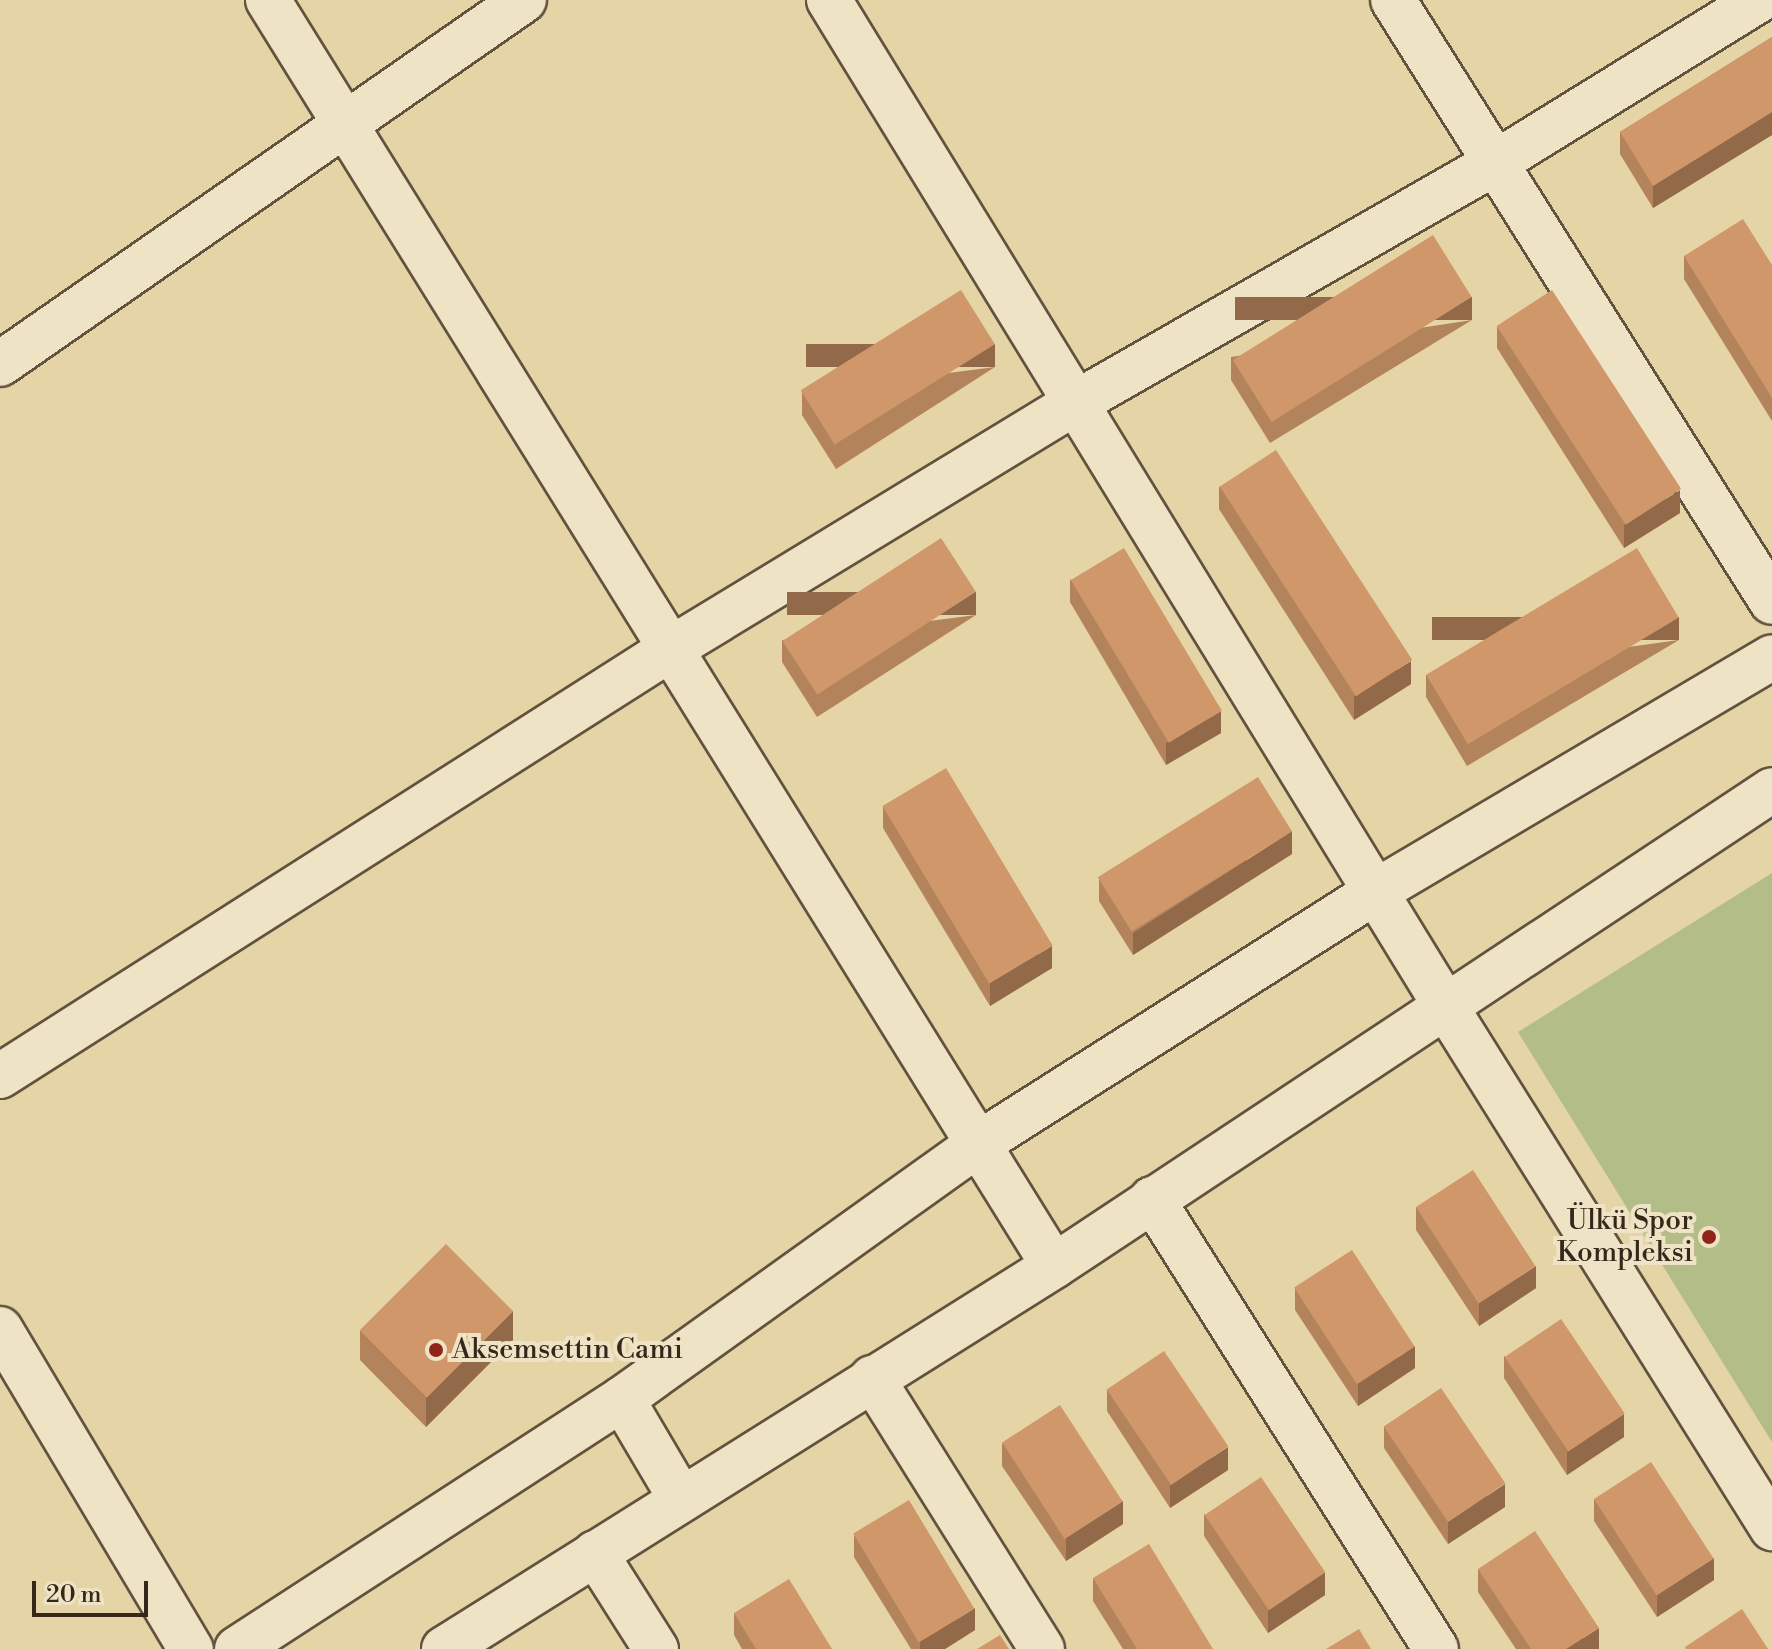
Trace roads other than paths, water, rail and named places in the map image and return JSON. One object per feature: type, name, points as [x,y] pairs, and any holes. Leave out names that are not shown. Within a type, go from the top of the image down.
[{"type":"street","points":[[268,0],[347,121],[1054,1266]]},
{"type":"street","points":[[0,364],[524,0]]},
{"type":"street","points":[[829,0],[1375,892],[1772,1528]]},
{"type":"street","points":[[1393,0],[1772,602]]},
{"type":"street","points":[[0,1076],[672,648],[1074,404],[1495,163],[1759,0]]},
{"type":"street","points":[[237,1649],[622,1399],[978,1144],[1375,892],[1772,657]]},
{"type":"street","points":[[444,1649],[1054,1266],[1772,790]]},
{"type":"street","points":[[1152,1199],[1436,1649]]},
{"type":"street","points":[[0,1329],[191,1649]]},
{"type":"street","points":[[872,1378],[1042,1649]]},
{"type":"street","points":[[622,1399],[681,1499]]},
{"type":"street","points":[[595,1553],[656,1649]]},
{"type":"place","name":"Ülkü Spor Kompleksi","points":[[1709,1237]]},
{"type":"place","name":"Aksemsettin Cami","points":[[436,1350]]}]
